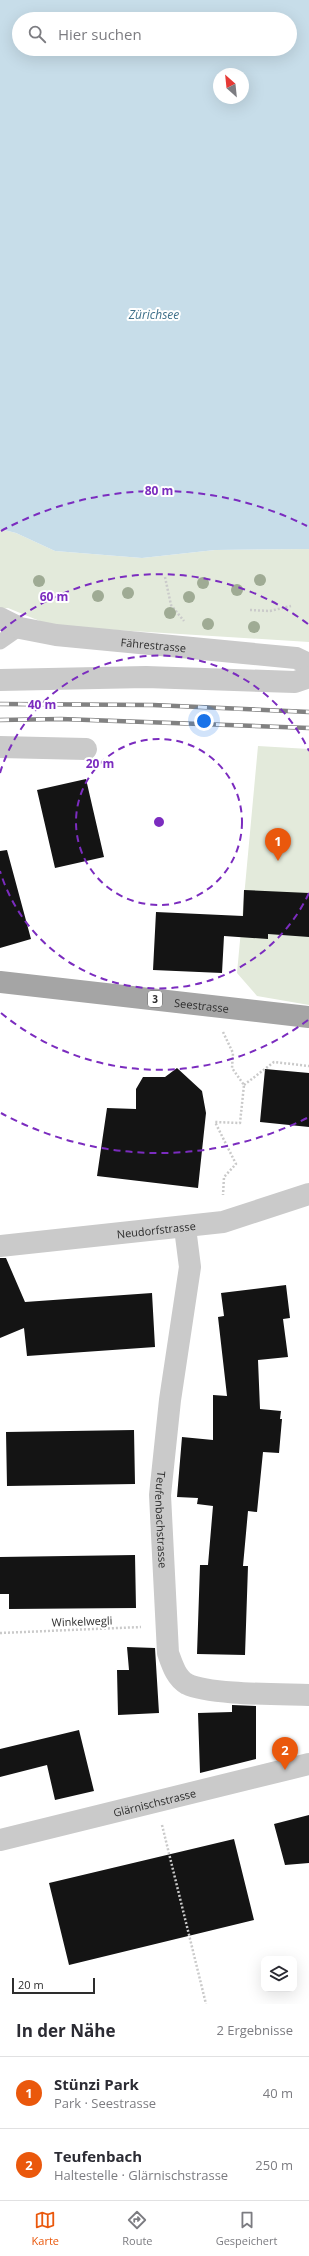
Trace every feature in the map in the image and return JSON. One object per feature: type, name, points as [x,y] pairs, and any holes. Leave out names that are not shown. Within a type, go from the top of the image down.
[{"type":"main road","name":"Seestrasse","points":[[0,982],[309,1017]]},
{"type":"street","name":"Fährestrasse","points":[[0,618],[5,631],[296,658],[309,664]]},
{"type":"street","points":[[2,678],[146,676],[295,682],[309,677]]},
{"type":"street","points":[[0,747],[86,749]]},
{"type":"street","name":"Neudorfstrasse","points":[[0,1246],[185,1228],[223,1222],[309,1194]]},
{"type":"street","name":"Teufenbachstrasse","points":[[185,1228],[190,1267],[170,1400],[160,1495],[168,1653],[174,1671],[186,1683],[203,1689],[309,1695]]},
{"type":"street","name":"Glärnischstrasse","points":[[0,1840],[309,1764]]},
{"type":"lane","points":[[0,641],[5,631]]},
{"type":"path","points":[[165,577],[171,605],[188,625]]},
{"type":"path","points":[[250,610],[270,611],[291,606]]},
{"type":"path","points":[[222,1030],[233,1053],[232,1068],[244,1085],[240,1123],[215,1122],[236,1164],[224,1177],[223,1190]]},
{"type":"path","points":[[244,1085],[274,1062],[309,1066]]},
{"type":"path","name":"Winkelwegli","points":[[0,1633],[166,1626]]},
{"type":"path","points":[[167,1844],[206,2004]]},
{"type":"green space","points":[[0,529],[16,533],[55,551],[142,558],[215,550],[309,549],[309,642],[52,626],[8,608],[0,609]]},
{"type":"green space","points":[[258,746],[309,749],[309,1005],[257,996],[237,973]]},
{"type":"water","name":"Zürichsee","points":[[0,0],[309,0],[309,549],[215,550],[142,558],[55,551],[16,533],[0,529]]},
{"type":"building","points":[[86,779],[104,857],[55,868],[37,790]]},
{"type":"building","points":[[7,850],[31,939],[0,948],[0,851]]},
{"type":"building","points":[[244,890],[309,893],[309,937],[268,934],[268,939],[224,936],[222,973],[153,970],[156,912],[243,916]]},
{"type":"building","points":[[177,1068],[202,1091],[206,1113],[198,1188],[97,1176],[107,1108],[136,1109],[136,1089],[143,1077],[165,1077]]},
{"type":"building","points":[[265,1069],[309,1073],[309,1127],[260,1122]]},
{"type":"building","points":[[0,1258],[6,1258],[25,1302],[152,1293],[155,1347],[27,1356],[24,1328],[0,1338]]},
{"type":"building","points":[[286,1285],[290,1318],[283,1319],[288,1357],[258,1360],[260,1409],[281,1411],[280,1419],[282,1419],[279,1453],[263,1452],[257,1512],[248,1511],[243,1566],[248,1566],[245,1655],[197,1654],[200,1565],[208,1565],[213,1506],[197,1504],[198,1498],[177,1497],[182,1437],[213,1440],[213,1395],[227,1396],[218,1317],[224,1316],[221,1293]]},
{"type":"building","points":[[134,1430],[135,1484],[7,1486],[6,1432]]},
{"type":"building","points":[[135,1555],[136,1608],[9,1609],[9,1594],[0,1594],[0,1557]]},
{"type":"building","points":[[127,1647],[155,1648],[159,1713],[118,1715],[117,1670],[129,1670]]},
{"type":"building","points":[[232,1705],[256,1706],[256,1759],[200,1773],[198,1713],[232,1712]]},
{"type":"building","points":[[79,1730],[94,1791],[55,1800],[47,1765],[0,1777],[0,1749]]},
{"type":"building","points":[[309,1815],[309,1863],[285,1865],[274,1824]]},
{"type":"building","points":[[234,1839],[254,1920],[69,1965],[49,1883]]},
{"type":"railway","points":[[0,704],[153,705],[309,712]]},
{"type":"railway","points":[[0,720],[61,719],[309,728]]},
{"type":"place","name":"Stünzi Park","points":[[278,861]]},
{"type":"place","name":"Teufenbach","points":[[285,1770]]}]
